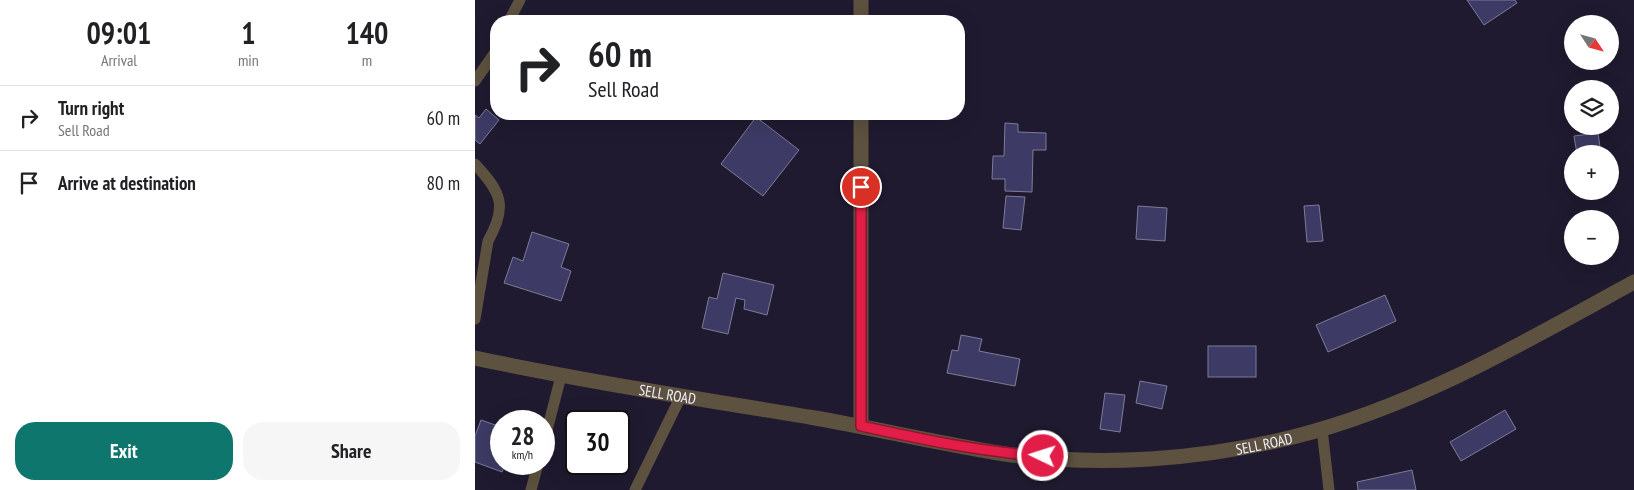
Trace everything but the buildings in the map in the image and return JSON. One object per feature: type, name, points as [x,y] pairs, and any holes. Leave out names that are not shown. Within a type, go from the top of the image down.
[{"type":"street","points":[[861,0],[861,15]]},
{"type":"street","points":[[861,120],[861,426]]},
{"type":"street","name":"SELL ROAD","points":[[475,358],[561,376],[861,426],[938,443],[1009,454],[1078,459],[1156,459],[1225,450],[1293,437],[1357,418],[1411,397],[1479,364],[1634,282]]},
{"type":"lane","points":[[512,15],[520,0]]},
{"type":"lane","points":[[475,81],[490,60]]},
{"type":"lane","points":[[475,164],[492,182],[499,194],[501,206],[495,230],[488,241],[475,319]]},
{"type":"lane","points":[[552,410],[561,376]]},
{"type":"lane","points":[[635,490],[681,396]]},
{"type":"lane","points":[[1322,429],[1329,490]]},
{"type":"lane","points":[[531,490],[535,475]]},
{"type":"route","points":[[861,187],[861,426],[938,443],[1009,454],[1043,456]]}]
